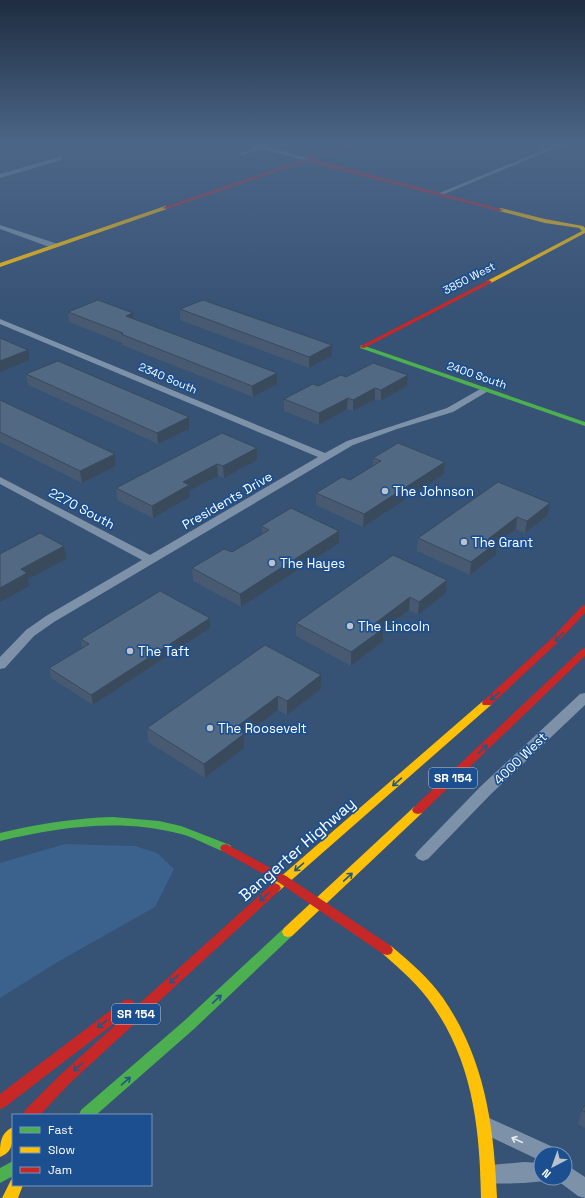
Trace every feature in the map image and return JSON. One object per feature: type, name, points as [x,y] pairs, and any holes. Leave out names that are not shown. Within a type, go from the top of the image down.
[{"type":"main road","points":[[0,265],[189,200]]},
{"type":"main road","points":[[469,200],[551,222],[563,223],[584,230]]},
{"type":"main road","name":"3850 West","points":[[362,347],[579,235],[584,232],[584,230]]},
{"type":"main road","name":"2400 South","points":[[362,347],[585,424]]},
{"type":"main road","name":"Bangerter Highway","points":[[31,1114],[65,1079],[244,915],[495,696],[553,642],[585,608]]},
{"type":"main road","name":"SR 154","points":[[87,1114],[183,1030],[548,688],[585,650]]},
{"type":"main road","points":[[0,837],[45,826],[102,822],[176,829],[218,844],[258,864],[319,903],[384,948],[416,974],[440,1002],[459,1033],[475,1073],[487,1126],[490,1175],[489,1198]]},
{"type":"main road","points":[[156,983],[244,915]]},
{"type":"main road","points":[[0,1102],[137,997]]},
{"type":"main road","points":[[0,1150],[12,1135]]},
{"type":"main road","points":[[0,1176],[12,1169]]},
{"type":"main road","points":[[10,1198],[16,1186]]},
{"type":"street","points":[[0,227],[55,246]]},
{"type":"street","name":"2340 South","points":[[0,321],[326,458]]},
{"type":"street","name":"Presidents Drive","points":[[0,665],[30,633],[50,619],[326,458],[362,438],[450,410],[485,390]]},
{"type":"street","name":"2270 South","points":[[0,480],[150,560]]},
{"type":"street","name":"4000 West","points":[[423,855],[486,790],[585,697]]},
{"type":"street","points":[[487,1126],[533,1148]]},
{"type":"street","points":[[490,1175],[533,1173]]},
{"type":"street","points":[[573,1180],[585,1189]]},
{"type":"water","points":[[65,844],[135,846],[157,853],[174,869],[155,907],[56,963],[0,998],[0,863]]},
{"type":"building","points":[[98,300],[133,313],[126,316],[277,373],[252,386],[68,312]]},
{"type":"building","points":[[203,300],[332,345],[309,357],[180,309]]},
{"type":"building","points":[[0,338],[28,350],[0,361]]},
{"type":"building","points":[[58,361],[189,417],[157,433],[26,374]]},
{"type":"building","points":[[373,363],[408,375],[381,390],[375,388],[353,400],[348,398],[319,413],[284,399],[313,384],[318,386],[341,375],[346,377]]},
{"type":"building","points":[[0,400],[115,454],[80,471],[0,432]]},
{"type":"building","points":[[222,433],[257,448],[223,466],[217,464],[183,482],[189,485],[152,506],[116,488]]},
{"type":"building","name":"The Johnson","points":[[398,443],[445,462],[364,514],[316,493],[342,477],[350,480],[381,461],[373,458]]},
{"type":"building","name":"The Grant","points":[[498,482],[550,503],[527,521],[517,517],[488,539],[497,542],[471,562],[418,538]]},
{"type":"building","name":"The Hayes","points":[[291,508],[339,531],[240,594],[192,568],[224,549],[232,552],[269,530],[261,526]]},
{"type":"building","points":[[40,533],[64,546],[21,569],[27,573],[0,588],[0,554]]},
{"type":"building","name":"The Lincoln","points":[[393,555],[447,580],[419,602],[410,597],[374,624],[384,628],[351,652],[296,623]]},
{"type":"building","name":"The Taft","points":[[160,591],[210,618],[91,695],[49,668],[89,644],[81,639]]},
{"type":"building","name":"The Roosevelt","points":[[265,645],[321,675],[287,701],[278,696],[235,728],[244,734],[204,764],[147,728]]},
{"type":"building","points":[[585,1105],[585,1112],[582,1110]]},
{"type":"traffic: fast","points":[[362,347],[585,424]]},
{"type":"traffic: fast","points":[[0,837],[44,827],[67,824],[113,821],[136,822],[181,830],[226,848]]},
{"type":"traffic: fast","points":[[87,1114],[189,1025],[288,932]]},
{"type":"traffic: fast","points":[[0,1176],[12,1169]]},
{"type":"traffic: slow","points":[[0,265],[165,208]]},
{"type":"traffic: slow","points":[[489,282],[585,231],[581,227],[545,221],[501,210]]},
{"type":"traffic: slow","points":[[275,888],[487,703]]},
{"type":"traffic: slow","points":[[288,932],[418,810]]},
{"type":"traffic: slow","points":[[387,950],[415,974],[438,1001],[455,1030],[469,1060],[485,1127],[489,1198]]},
{"type":"traffic: slow","points":[[0,1150],[12,1135]]},
{"type":"traffic: slow","points":[[10,1198],[16,1186]]},
{"type":"traffic: jam","points":[[165,208],[189,200]]},
{"type":"traffic: jam","points":[[461,200],[501,210]]},
{"type":"traffic: jam","points":[[362,347],[489,282]]},
{"type":"traffic: jam","points":[[487,703],[553,642],[585,608]]},
{"type":"traffic: jam","points":[[418,810],[585,651]]},
{"type":"traffic: jam","points":[[226,848],[282,879],[387,950]]},
{"type":"traffic: jam","points":[[31,1114],[65,1079],[275,888]]},
{"type":"traffic: jam","points":[[0,1102],[128,1005]]},
{"type":"place","name":"The Johnson","points":[[385,491]]},
{"type":"place","name":"The Grant","points":[[464,542]]},
{"type":"place","name":"The Hayes","points":[[272,563]]},
{"type":"place","name":"The Lincoln","points":[[350,626]]},
{"type":"place","name":"The Taft","points":[[130,651]]},
{"type":"place","name":"The Roosevelt","points":[[210,728]]}]
